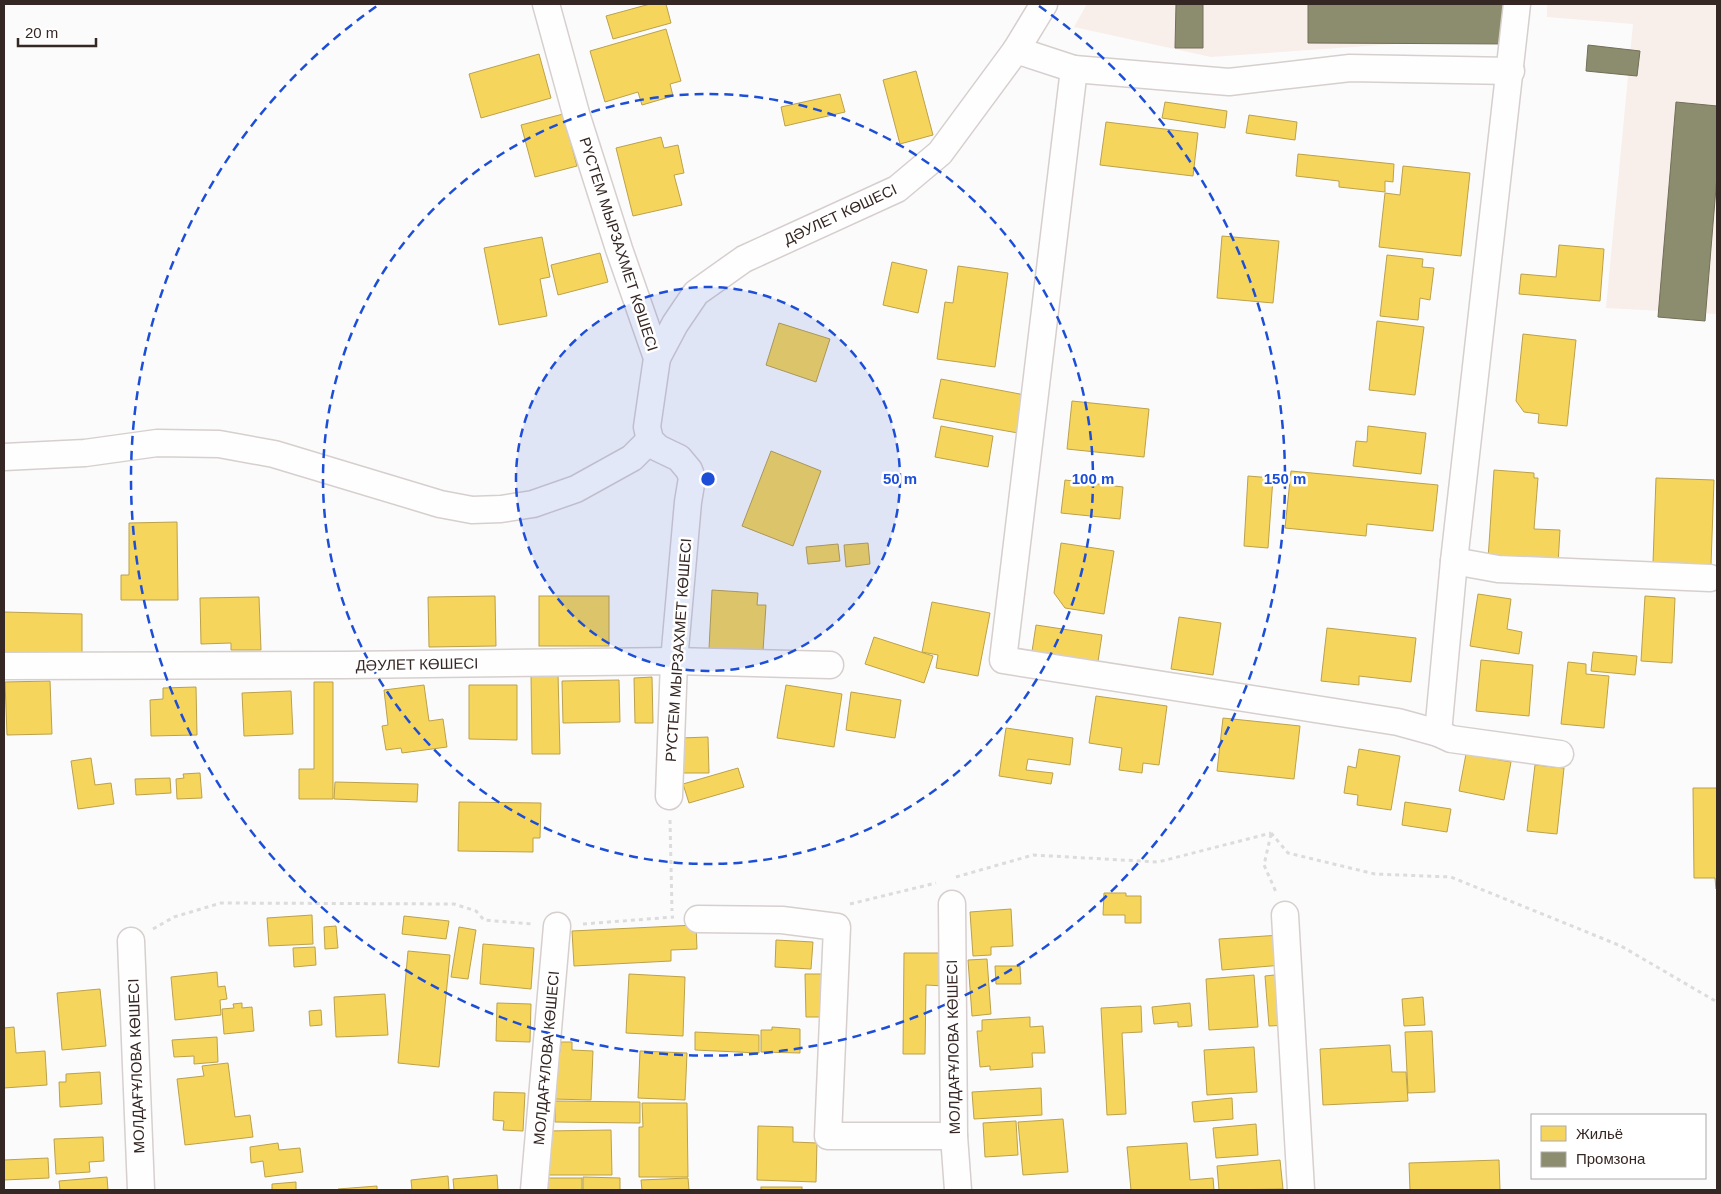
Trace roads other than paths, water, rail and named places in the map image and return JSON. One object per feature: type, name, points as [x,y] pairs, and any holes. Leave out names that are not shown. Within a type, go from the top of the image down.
[{"type":"street","name":"РҮСТЕМ МЫРЗАХМЕТ КӨШЕСІ","points":[[546,4],[577,117],[619,249],[657,358],[648,427],[650,440],[658,448],[679,458],[689,470],[692,478],[688,502],[674,661],[669,796]]},
{"type":"street","name":"ДӘУЛЕТ КӨШЕСІ","points":[[657,358],[675,324],[696,293],[744,259],[897,189],[940,153],[1016,50],[1044,4]]},
{"type":"street","points":[[1438,733],[1454,561],[1511,71],[1517,4]]},
{"type":"street","points":[[1016,50],[1074,69],[1229,82],[1350,68],[1511,71]]},
{"type":"street","points":[[1074,69],[1002,660],[1398,722],[1438,733],[1451,739],[1560,754]]},
{"type":"street","points":[[4,457],[84,453],[157,443],[219,444],[274,454],[440,504],[472,510],[501,509],[534,504],[576,489],[632,458],[650,440]]},
{"type":"street","points":[[1454,561],[1498,569],[1710,578]]},
{"type":"street","name":"ДӘУЛЕТ КӨШЕСІ","points":[[4,666],[345,665],[674,661],[830,664]]},
{"type":"street","name":"МОЛДАҒҰЛОВА КӨШЕСІ","points":[[949,888],[954,1136],[958,1190]]},
{"type":"street","points":[[1285,915],[1301,1190]]},
{"type":"street","points":[[698,919],[782,920],[837,927],[828,1136],[954,1136]]},
{"type":"street","name":"МОЛДАҒҰЛОВА КӨШЕСІ","points":[[534,1190],[557,926]]},
{"type":"street","name":"МОЛДАҒҰЛОВА КӨШЕСІ","points":[[131,941],[141,1190]]}]
